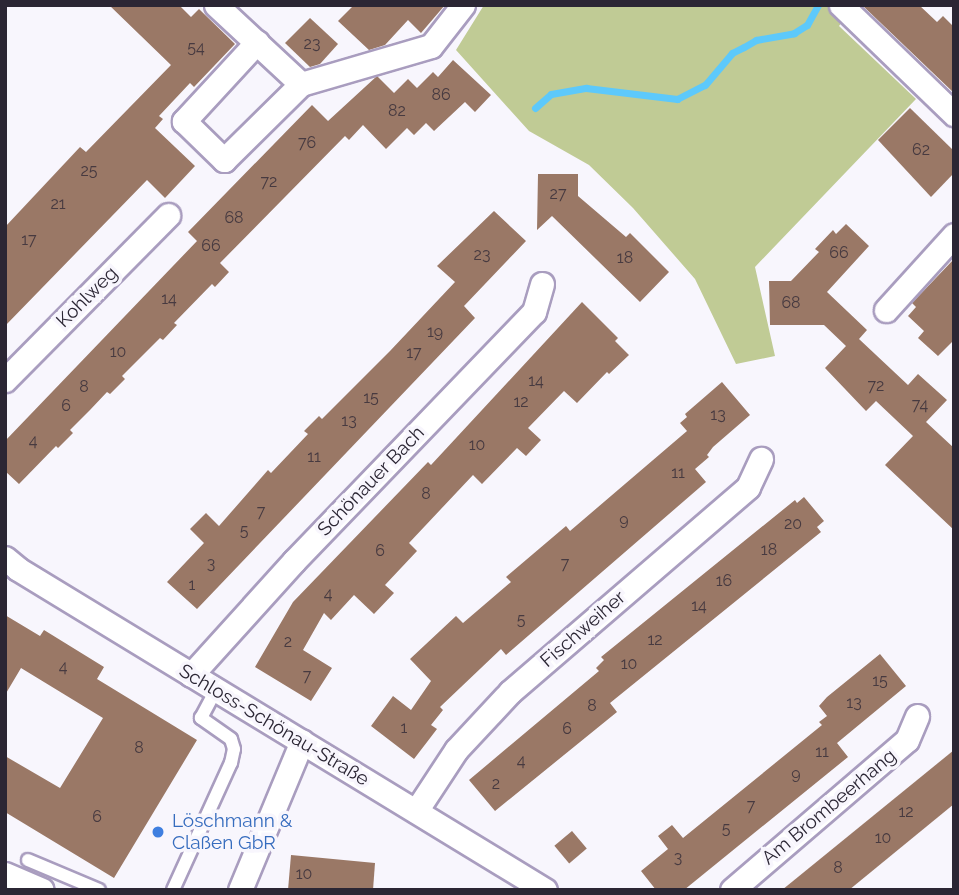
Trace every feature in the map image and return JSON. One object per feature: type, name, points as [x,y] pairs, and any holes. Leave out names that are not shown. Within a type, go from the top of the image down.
[{"type":"street","points":[[216,5],[301,84]]},
{"type":"street","points":[[257,42],[184,121],[224,160],[301,84],[430,46],[463,5]]},
{"type":"street","points":[[841,5],[954,114]]},
{"type":"street","name":"Kohlweg","points":[[5,380],[168,215]]},
{"type":"street","points":[[886,310],[954,235]]},
{"type":"street","name":"Schönauer Bach","points":[[191,675],[294,561],[534,312],[542,284]]},
{"type":"street","name":"Fischweiher","points":[[416,811],[456,750],[510,692],[748,487],[761,459]]},
{"type":"street","name":"Schloss-Schönau-Straße","points":[[5,558],[18,569],[545,890]]},
{"type":"street","name":"Am Brombeerhang","points":[[732,890],[907,740],[917,716]]},
{"type":"street","points":[[240,890],[302,741]]},
{"type":"street","points":[[5,874],[42,890]]},
{"type":"lane","points":[[173,890],[231,763],[234,749],[231,739],[201,718],[216,690]]},
{"type":"lane","points":[[28,860],[99,890]]},
{"type":"green space","points":[[484,5],[856,5],[839,26],[916,99],[755,267],[775,356],[736,364],[695,279],[633,208],[589,165],[529,131],[456,50]]},
{"type":"building","points":[[109,5],[179,5],[191,17],[199,9],[235,44],[194,87],[190,83],[159,116],[163,119],[155,128],[195,166],[165,198],[147,180],[5,326],[5,227],[80,147],[86,152],[171,65]]},
{"type":"building","points":[[354,5],[445,5],[421,33],[408,20],[385,45],[369,50],[338,21]]},
{"type":"building","points":[[862,5],[919,5],[937,22],[943,16],[954,27],[954,93]]},
{"type":"building","points":[[310,18],[338,44],[320,64],[310,67],[285,43]]},
{"type":"building","points":[[453,60],[491,95],[475,112],[465,102],[434,131],[426,123],[414,135],[407,128],[386,149],[363,125],[349,140],[345,136],[220,263],[229,272],[215,287],[212,284],[174,323],[177,325],[163,340],[160,338],[122,376],[125,379],[110,394],[107,392],[70,430],[73,433],[58,448],[56,446],[19,484],[5,471],[5,441],[197,241],[188,232],[312,105],[328,121],[377,76],[394,93],[408,79],[417,88],[433,72],[438,77]]},
{"type":"building","points":[[910,108],[954,151],[954,173],[931,197],[878,140]]},
{"type":"building","points":[[538,174],[578,174],[578,196],[626,237],[630,233],[669,272],[640,302],[552,216],[537,230]]},
{"type":"building","points":[[494,211],[526,241],[464,306],[475,318],[197,609],[167,582],[204,543],[190,529],[206,513],[219,526],[268,470],[271,473],[308,434],[304,431],[319,416],[322,419],[390,351],[455,282],[437,266]]},
{"type":"building","points":[[846,224],[869,246],[827,292],[867,330],[859,339],[908,385],[918,374],[947,400],[926,422],[954,448],[954,530],[885,465],[913,436],[876,401],[866,411],[825,368],[846,346],[824,325],[770,325],[769,281],[791,281],[819,252],[815,249],[833,230],[836,234]]},
{"type":"building","points":[[954,259],[954,340],[938,356],[918,338],[924,331],[908,316],[916,307],[912,303]]},
{"type":"building","points":[[582,302],[618,338],[615,341],[629,355],[609,374],[607,372],[577,403],[564,391],[528,428],[541,440],[526,456],[517,448],[482,484],[473,475],[409,543],[417,551],[385,585],[394,593],[374,614],[354,595],[331,620],[324,613],[303,650],[332,668],[311,701],[255,667],[293,602],[428,462],[431,465]]},
{"type":"building","points":[[722,382],[750,415],[713,447],[707,455],[709,457],[695,469],[706,482],[506,655],[501,649],[440,707],[443,710],[431,725],[437,729],[414,759],[371,726],[393,696],[411,710],[431,681],[410,659],[456,616],[463,623],[511,582],[506,577],[566,526],[570,531],[687,431],[680,423],[687,417],[685,414]]},
{"type":"building","points":[[804,497],[824,521],[817,527],[821,532],[610,703],[617,712],[495,811],[469,780],[599,671],[596,668],[604,660],[601,657],[795,500],[797,503]]},
{"type":"building","points":[[5,615],[40,636],[44,630],[104,667],[97,679],[197,740],[114,878],[5,812],[5,756],[60,788],[103,718],[21,668],[5,695]]},
{"type":"building","points":[[880,654],[906,686],[837,743],[848,757],[684,890],[656,890],[641,871],[668,849],[658,836],[672,825],[683,838],[822,725],[819,722],[827,716],[819,706]]},
{"type":"building","points":[[954,750],[954,804],[849,890],[782,890]]},
{"type":"building","points":[[572,831],[587,849],[569,863],[554,846]]},
{"type":"building","points":[[291,855],[375,863],[373,890],[288,890]]},
{"type":"waterway","name":"Schönauer Bach","points":[[535,108],[551,94],[586,88],[677,99],[705,85],[732,53],[756,40],[794,33],[807,25],[818,5]]},
{"type":"place","name":"Löschmann & Claßen GbR","points":[[158,832]]}]
